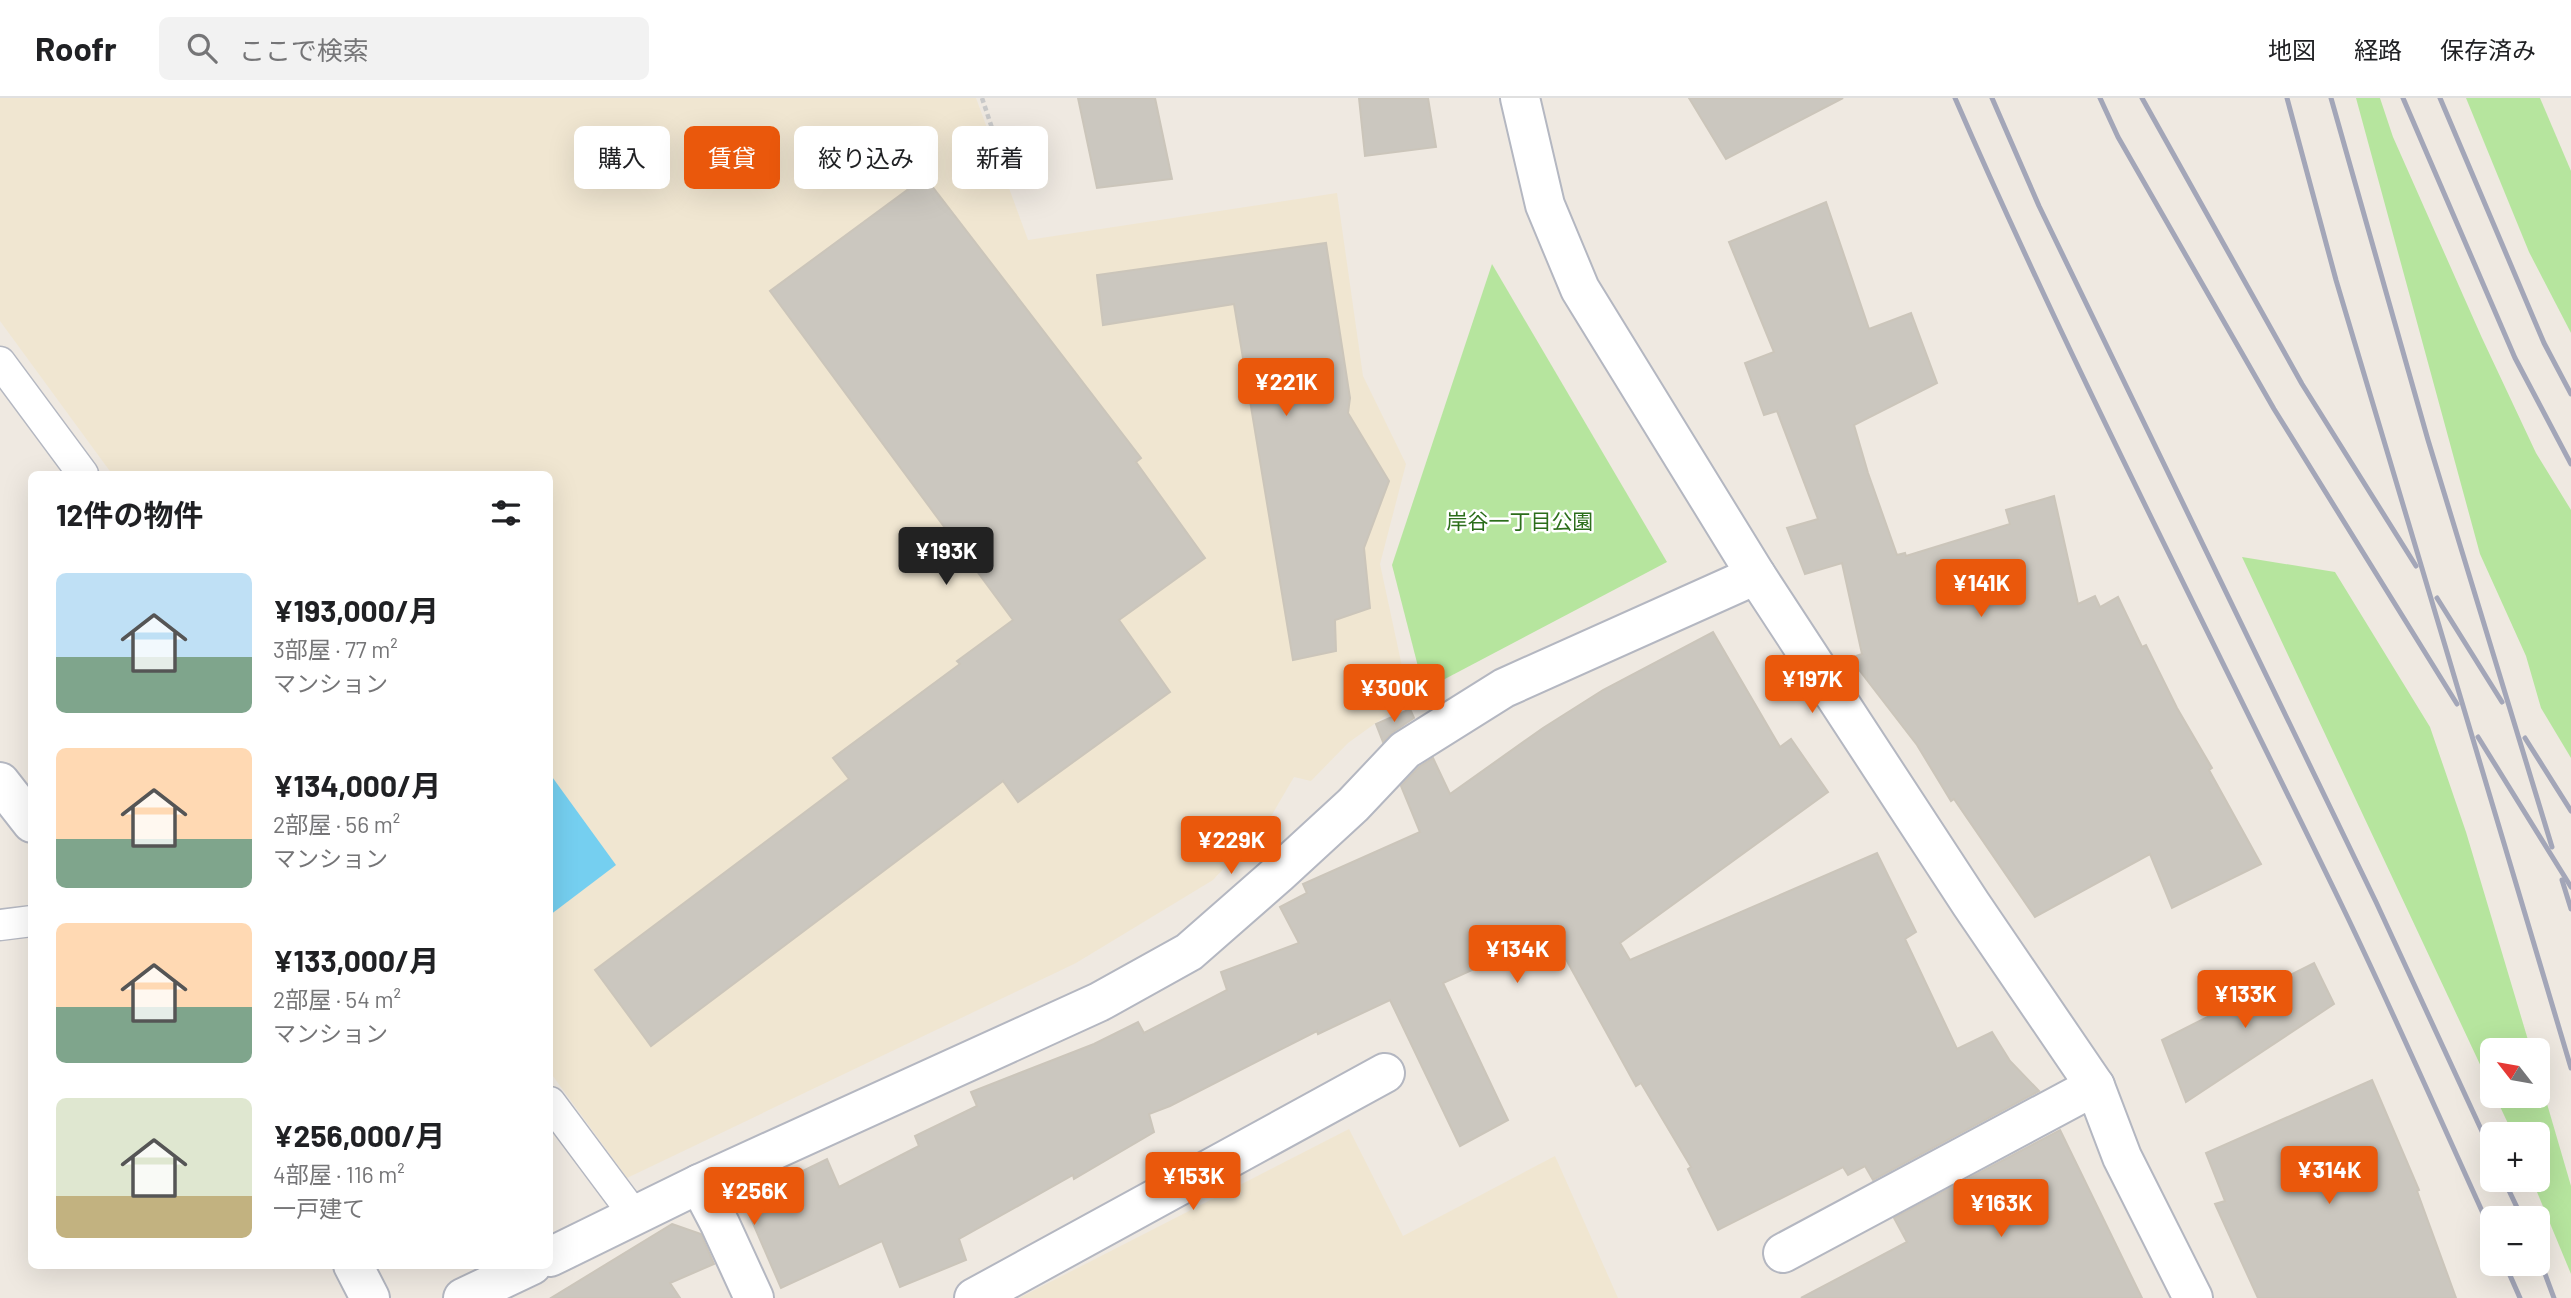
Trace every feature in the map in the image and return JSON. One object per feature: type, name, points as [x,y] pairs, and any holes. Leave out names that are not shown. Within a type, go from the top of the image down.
[{"type":"street","points":[[1520,98],[1545,205],[1580,289],[1756,575],[1971,904],[2095,1086],[2122,1157],[2193,1298]]},
{"type":"street","points":[[553,1256],[699,1184],[1099,1002],[1189,952],[1335,822],[1405,750],[1504,688],[1756,575]]},
{"type":"street","points":[[0,782],[28,818]]},
{"type":"street","points":[[974,1298],[1384,1073]]},
{"type":"street","points":[[1783,1253],[2095,1086]]},
{"type":"street","points":[[699,1184],[754,1298]]},
{"type":"street","points":[[354,1269],[370,1298]]},
{"type":"street","points":[[463,1298],[524,1269]]},
{"type":"lane","points":[[0,362],[81,471]]},
{"type":"lane","points":[[0,926],[28,922]]},
{"type":"lane","points":[[553,1106],[635,1216]]},
{"type":"path","points":[[982,98],[991,126]]},
{"type":"shaded area","points":[[0,98],[976,98],[986,126],[952,126],[952,189],[1009,189],[1028,240],[1337,193],[1363,376],[1406,464],[1380,564],[1409,699],[1348,743],[1311,781],[1294,777],[1270,818],[1213,880],[1076,963],[627,1178],[553,1076],[553,471],[110,471],[0,321]]},
{"type":"shaded area","points":[[1349,1129],[1403,1236],[1555,1156],[1618,1298],[1019,1298]]},
{"type":"green space","points":[[2356,98],[2380,98],[2393,137],[2482,338],[2536,453],[2571,510],[2571,758],[2541,708],[2526,656],[2480,554]]},
{"type":"green space","points":[[2466,98],[2540,98],[2571,171],[2571,333],[2529,252]]},
{"type":"green space","name":"岸谷一丁目公園","points":[[1492,264],[1667,562],[1424,690],[1392,565]]},
{"type":"green space","points":[[2242,557],[2335,572],[2430,727],[2466,832],[2527,1038],[2480,1038],[2480,1064]]},
{"type":"green space","points":[[2501,1108],[2548,1108],[2571,1186],[2571,1274],[2550,1223],[2550,1206],[2543,1206],[2537,1192],[2550,1192],[2550,1122],[2507,1122]]},
{"type":"water","points":[[553,778],[616,865],[553,913]]},
{"type":"building","points":[[1078,98],[1155,98],[1172,179],[1097,188]]},
{"type":"building","points":[[1359,98],[1428,98],[1436,147],[1365,156]]},
{"type":"building","points":[[1689,98],[1843,98],[1726,159]]},
{"type":"building","points":[[909,189],[934,189],[1141,458],[1136,462],[1205,558],[1119,620],[1170,692],[1018,802],[1003,781],[651,1046],[595,970],[849,779],[833,758],[960,664],[957,661],[1013,620],[770,291]]},
{"type":"building","points":[[1826,202],[1869,329],[1911,313],[1937,383],[1854,425],[1897,555],[1905,553],[1906,556],[2010,524],[2006,510],[2054,496],[2078,604],[2095,596],[2100,607],[2118,597],[2142,647],[2146,645],[2177,708],[2212,768],[2209,770],[2261,864],[2172,908],[2150,854],[2035,917],[1954,799],[1951,801],[1917,745],[1850,658],[1862,654],[1842,563],[1805,574],[1787,528],[1818,519],[1777,411],[1764,415],[1745,363],[1774,352],[1729,242]]},
{"type":"building","points":[[1326,243],[1350,398],[1348,413],[1389,481],[1364,548],[1370,608],[1335,620],[1336,651],[1293,660],[1234,304],[1103,325],[1097,275]]},
{"type":"building","points":[[1713,632],[1780,747],[1791,739],[1828,792],[1620,943],[1630,960],[1877,853],[1916,932],[1905,939],[1957,1049],[1992,1032],[2010,1061],[2039,1091],[1873,1180],[1865,1166],[1848,1175],[1843,1167],[1718,1230],[1688,1169],[1691,1167],[1641,1083],[1636,1086],[1552,934],[1443,983],[1508,1120],[1460,1146],[1390,1000],[1318,1034],[1317,1031],[1170,1106],[1149,1114],[1154,1132],[1074,1179],[1073,1175],[959,1239],[966,1260],[900,1287],[882,1241],[781,1288],[749,1214],[786,1196],[778,1183],[827,1159],[839,1187],[919,1146],[915,1136],[977,1106],[971,1092],[1094,1044],[1138,1022],[1144,1033],[1227,990],[1221,972],[1299,943],[1280,907],[1307,893],[1303,884],[1420,832],[1401,786],[1419,767],[1433,758],[1450,794],[1543,728],[1603,690]]},
{"type":"building","points":[[1410,709],[1414,718],[1383,742],[1376,724]]},
{"type":"building","points":[[2314,963],[2334,1004],[2186,1102],[2162,1040]]},
{"type":"building","points":[[2372,1080],[2419,1190],[2417,1191],[2456,1298],[2258,1298],[2215,1204],[2225,1201],[2206,1153]]},
{"type":"building","points":[[2060,1130],[2142,1298],[1801,1298],[1907,1242],[1894,1218]]},
{"type":"building","points":[[672,1224],[701,1234],[714,1264],[670,1283],[680,1298],[551,1298]]},
{"type":"railway","points":[[1955,98],[2048,304],[2364,952],[2480,1207]]},
{"type":"railway","points":[[1992,98],[2039,206],[2376,902],[2480,1127]]},
{"type":"railway","points":[[2100,98],[2118,137],[2274,409],[2457,704]]},
{"type":"railway","points":[[2142,98],[2302,384],[2416,566]]},
{"type":"railway","points":[[2287,98],[2336,280],[2571,1068]]},
{"type":"railway","points":[[2331,98],[2428,440],[2552,847]]},
{"type":"railway","points":[[2403,98],[2515,358],[2571,464]]},
{"type":"railway","points":[[2440,98],[2544,343],[2571,394]]},
{"type":"railway","points":[[2437,598],[2502,702]]},
{"type":"railway","points":[[2478,737],[2571,887]]},
{"type":"railway","points":[[2525,738],[2571,811]]},
{"type":"railway","points":[[2562,880],[2571,909]]},
{"type":"railway","points":[[2510,1192],[2516,1206]]},
{"type":"railway","points":[[2510,1276],[2520,1298]]},
{"type":"railway","points":[[2546,1276],[2554,1298]]}]
